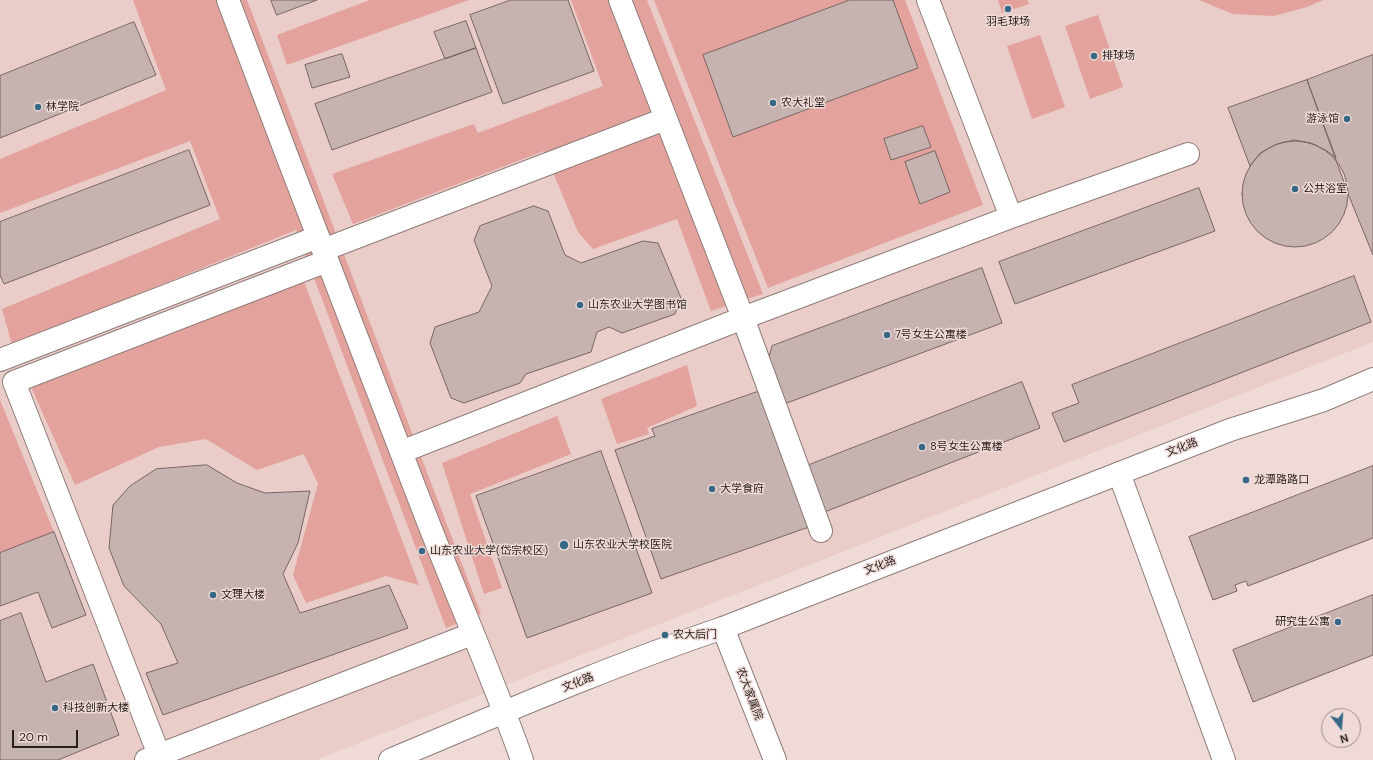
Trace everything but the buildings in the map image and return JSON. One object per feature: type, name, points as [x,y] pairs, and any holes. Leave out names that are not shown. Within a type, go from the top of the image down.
[{"type":"street","points":[[228,0],[401,452],[472,634],[505,712],[522,760]]},
{"type":"street","points":[[620,0],[742,318],[820,531]]},
{"type":"street","points":[[928,0],[1010,217]]},
{"type":"street","points":[[7,384],[323,249],[665,118]]},
{"type":"street","points":[[401,452],[742,318],[1010,217],[1188,154]]},
{"type":"street","points":[[323,249],[2,355],[7,384],[152,757],[472,634]]},
{"type":"street","name":"文化路","points":[[390,760],[669,646],[723,628],[1230,430],[1324,400],[1373,379]]},
{"type":"street","points":[[1119,473],[1224,760]]},
{"type":"street","name":"农大家属院","points":[[723,628],[775,760]]},
{"type":"shaded area","name":"山东农业大学(岱宗校区)","points":[[0,0],[1373,0],[1373,342],[316,760],[0,760]]},
{"type":"shaded area","points":[[133,0],[247,0],[481,614],[446,628],[296,230],[12,345],[2,309],[220,219],[190,141],[0,213],[0,159],[166,90]]},
{"type":"shaded area","points":[[370,0],[469,0],[287,65],[277,35]]},
{"type":"shaded area","points":[[571,0],[647,0],[763,294],[711,311],[677,219],[593,249],[578,232],[544,151],[353,224],[332,174],[474,124],[478,133],[603,86]]},
{"type":"shaded area","points":[[654,0],[905,0],[983,205],[768,288]]},
{"type":"shaded area","name":"羽毛球场","points":[[998,0],[1027,0],[1029,4],[1002,13]]},
{"type":"shaded area","points":[[1199,0],[1323,0],[1307,7],[1274,16],[1233,14]]},
{"type":"shaded area","name":"排球场","points":[[1098,15],[1123,87],[1090,99],[1065,26]]},
{"type":"shaded area","points":[[1040,35],[1065,107],[1032,119],[1007,46]]},
{"type":"shaded area","points":[[303,279],[419,585],[386,576],[306,603],[293,575],[318,484],[304,454],[257,470],[206,439],[159,447],[75,485],[31,387]]},
{"type":"shaded area","points":[[687,365],[697,406],[647,428],[649,434],[617,444],[601,399]]},
{"type":"shaded area","points":[[0,400],[54,532],[0,553]]},
{"type":"shaded area","points":[[557,416],[571,454],[470,494],[502,588],[484,594],[442,463]]},
{"type":"place","name":"羽毛球场","points":[[1008,9]]},
{"type":"place","name":"排球场","points":[[1094,56]]},
{"type":"place","name":"农大礼堂","points":[[773,103]]},
{"type":"place","name":"林学院","points":[[38,107]]},
{"type":"place","name":"游泳馆","points":[[1347,119]]},
{"type":"place","name":"公共浴室","points":[[1295,189]]},
{"type":"place","name":"山东农业大学图书馆","points":[[580,305]]},
{"type":"place","name":"7号女生公寓楼","points":[[887,335]]},
{"type":"place","name":"8号女生公寓楼","points":[[922,447]]},
{"type":"place","name":"龙潭路路口","points":[[1246,480]]},
{"type":"place","name":"大学食府","points":[[712,489]]},
{"type":"place","name":"山东农业大学校医院","points":[[564,545]]},
{"type":"place","name":"山东农业大学(岱宗校区)","points":[[422,551]]},
{"type":"place","name":"文理大楼","points":[[213,595]]},
{"type":"place","name":"研究生公寓","points":[[1338,622]]},
{"type":"place","name":"农大后门","points":[[665,635]]},
{"type":"place","name":"科技创新大楼","points":[[55,708]]}]
